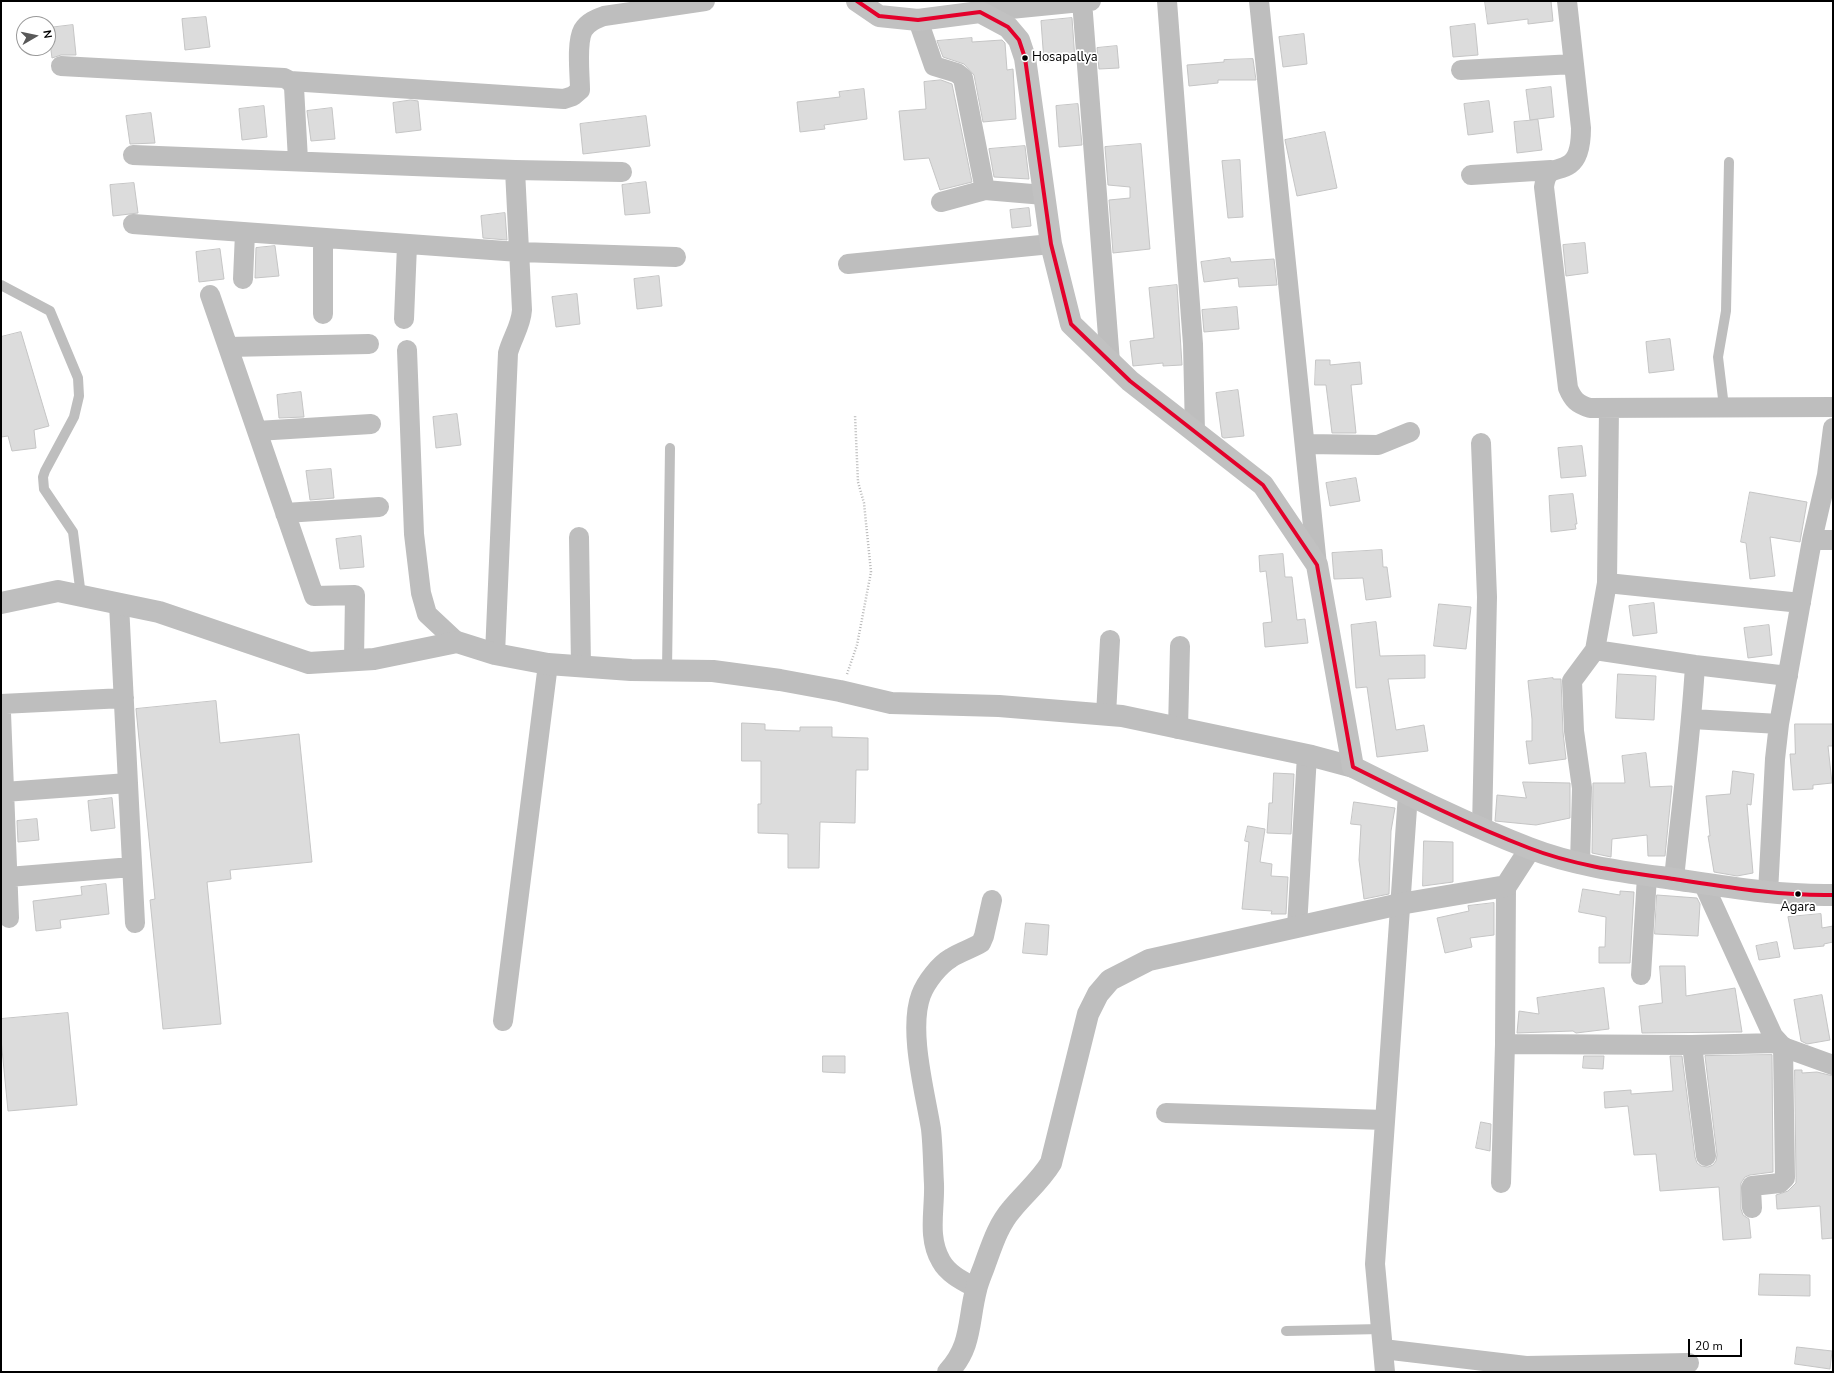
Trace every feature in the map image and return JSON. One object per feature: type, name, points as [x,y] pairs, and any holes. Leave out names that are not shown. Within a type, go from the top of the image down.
[{"type":"main road","points":[[857,1],[878,16],[918,20],[980,12],[1008,27],[1019,40],[1025,58],[1051,244],[1071,324],[1130,381],[1263,485],[1317,565],[1353,767],[1408,794],[1530,849],[1580,864],[1704,885],[1768,893],[1798,896],[1833,895]]},
{"type":"street","points":[[61,66],[284,78],[290,81],[564,99],[573,96],[580,90],[579,47],[583,30],[591,21],[604,16],[705,1]]},
{"type":"street","points":[[1082,1],[1110,362]]},
{"type":"street","points":[[980,12],[1091,1]]},
{"type":"street","points":[[1167,1],[1193,344],[1195,432]]},
{"type":"street","points":[[1259,1],[1317,565]]},
{"type":"street","points":[[1471,175],[1551,170],[1571,164],[1576,155],[1580,143],[1581,128],[1567,1]]},
{"type":"street","points":[[918,20],[934,66],[958,73],[963,78],[984,190]]},
{"type":"street","points":[[1461,70],[1574,64]]},
{"type":"street","points":[[290,81],[294,87],[298,160]]},
{"type":"street","points":[[133,154],[515,170],[622,172]]},
{"type":"street","points":[[496,654],[508,353],[511,342],[521,320],[522,310],[515,170]]},
{"type":"street","points":[[1551,170],[1547,176],[1544,187],[1568,388],[1572,398],[1578,404],[1590,408],[1833,407]]},
{"type":"street","points":[[941,202],[984,190],[1044,195]]},
{"type":"street","points":[[133,224],[323,239],[519,252],[676,257]]},
{"type":"street","points":[[243,279],[245,233]]},
{"type":"street","points":[[323,239],[323,314]]},
{"type":"street","points":[[848,264],[1051,244]]},
{"type":"street","points":[[404,319],[407,245]]},
{"type":"street","points":[[210,295],[314,596],[354,595],[354,660]]},
{"type":"street","points":[[228,347],[369,344]]},
{"type":"street","points":[[407,350],[414,534],[421,593],[427,614],[457,642],[496,654],[548,664],[631,670],[713,671],[780,680],[840,691],[891,704],[999,706],[1122,716],[1307,755],[1353,767]]},
{"type":"street","points":[[1580,864],[1582,788],[1574,731],[1572,681],[1595,650],[1607,584],[1609,408]]},
{"type":"street","points":[[257,431],[371,424]]},
{"type":"street","points":[[1768,893],[1775,759],[1812,540],[1830,475],[1833,428]]},
{"type":"street","points":[[1305,444],[1378,444],[1410,432]]},
{"type":"street","points":[[1481,443],[1487,597],[1482,828]]},
{"type":"street","points":[[285,513],[379,507]]},
{"type":"street","points":[[579,537],[581,666]]},
{"type":"street","points":[[1812,540],[1833,540]]},
{"type":"street","points":[[1607,584],[1801,603]]},
{"type":"street","points":[[1,603],[58,592],[81,596],[159,612],[309,663],[374,658],[457,642]]},
{"type":"street","points":[[119,604],[135,923]]},
{"type":"street","points":[[1106,715],[1110,640]]},
{"type":"street","points":[[1178,729],[1180,646]]},
{"type":"street","points":[[1595,650],[1695,665],[1788,676]]},
{"type":"street","points":[[503,1021],[548,664]]},
{"type":"street","points":[[1674,879],[1684,773],[1692,719],[1695,665]]},
{"type":"street","points":[[1,704],[124,698]]},
{"type":"street","points":[[1,714],[9,918]]},
{"type":"street","points":[[1692,719],[1780,724]]},
{"type":"street","points":[[1297,927],[1307,755]]},
{"type":"street","points":[[4,792],[128,783]]},
{"type":"street","points":[[1385,1372],[1375,1264],[1408,794]]},
{"type":"street","points":[[1501,1183],[1505,1044],[1506,886],[1530,849]]},
{"type":"street","points":[[8,877],[132,867]]},
{"type":"street","points":[[1641,975],[1647,876]]},
{"type":"street","points":[[1704,885],[1773,1036],[1780,1044],[1785,1178],[1780,1182],[1752,1186],[1750,1188],[1752,1208]]},
{"type":"street","points":[[948,1372],[956,1364],[970,1331],[976,1288],[1000,1226],[1011,1210],[1042,1177],[1051,1163],[1088,1014],[1098,994],[1110,980],[1149,960],[1400,904],[1506,886]]},
{"type":"street","points":[[976,1288],[949,1272],[940,1261],[933,1242],[932,1217],[934,1191],[931,1131],[915,1030],[916,1010],[921,994],[940,968],[950,958],[981,943],[992,900]]},
{"type":"street","points":[[1505,1044],[1780,1044],[1833,1065]]},
{"type":"street","points":[[1692,1045],[1706,1156]]},
{"type":"street","points":[[1166,1113],[1385,1120]]},
{"type":"street","points":[[1383,1349],[1526,1366],[1689,1363]]},
{"type":"lane","points":[[1724,407],[1718,358],[1726,311],[1729,162]]},
{"type":"lane","points":[[1,285],[50,311],[78,378],[79,396],[74,417],[45,470],[42,484],[73,532],[81,596]]},
{"type":"lane","points":[[667,671],[670,448]]},
{"type":"lane","points":[[1286,1331],[1381,1329]]},
{"type":"path","points":[[840,691],[857,645],[871,572],[864,503],[858,482],[855,415]]},
{"type":"building","points":[[1485,1],[1551,1],[1553,21],[1528,24],[1528,19],[1488,24]]},
{"type":"building","points":[[206,17],[210,47],[185,50],[182,19]]},
{"type":"building","points":[[1072,18],[1075,60],[1044,62],[1041,21]]},
{"type":"building","points":[[1475,24],[1478,55],[1453,57],[1450,27]]},
{"type":"building","points":[[73,25],[76,55],[61,55],[52,58],[52,56],[56,56],[56,27]]},
{"type":"building","points":[[1304,34],[1307,64],[1283,67],[1279,37]]},
{"type":"building","points":[[972,38],[972,42],[1002,40],[1005,43],[1007,70],[1013,69],[1016,119],[983,122],[974,75],[964,64],[943,57],[937,41]]},
{"type":"building","points":[[1117,46],[1119,68],[1099,69],[1097,48]]},
{"type":"building","points":[[1253,59],[1256,80],[1218,80],[1218,83],[1189,86],[1187,65],[1224,62],[1224,60]]},
{"type":"building","points":[[941,80],[952,84],[972,182],[940,190],[929,158],[904,160],[899,111],[926,109],[924,82]]},
{"type":"building","points":[[1551,87],[1554,117],[1530,120],[1526,90]]},
{"type":"building","points":[[864,89],[867,119],[824,125],[825,129],[800,132],[797,102],[840,97],[839,92]]},
{"type":"building","points":[[411,100],[418,101],[421,130],[396,133],[393,103]]},
{"type":"building","points":[[1489,101],[1493,132],[1468,135],[1464,104]]},
{"type":"building","points":[[1078,104],[1082,145],[1059,147],[1056,106]]},
{"type":"building","points":[[264,106],[267,137],[242,140],[239,109]]},
{"type":"building","points":[[332,108],[335,139],[311,141],[307,111]]},
{"type":"building","points":[[151,113],[155,143],[130,144],[126,116]]},
{"type":"building","points":[[646,116],[650,146],[583,154],[580,124]]},
{"type":"building","points":[[1538,120],[1542,150],[1517,153],[1514,122]]},
{"type":"building","points":[[1325,132],[1337,188],[1297,196],[1285,140]]},
{"type":"building","points":[[1141,144],[1150,249],[1113,253],[1109,200],[1130,198],[1130,187],[1108,185],[1105,147]]},
{"type":"building","points":[[1025,146],[1029,179],[994,177],[989,149]]},
{"type":"building","points":[[1240,160],[1243,217],[1228,218],[1222,161]]},
{"type":"building","points":[[646,182],[650,213],[625,215],[622,185]]},
{"type":"building","points":[[134,183],[138,213],[113,216],[110,185]]},
{"type":"building","points":[[1029,208],[1031,226],[1012,228],[1010,210]]},
{"type":"building","points":[[505,213],[507,240],[483,238],[481,216]]},
{"type":"building","points":[[1585,243],[1588,273],[1566,276],[1563,245]]},
{"type":"building","points":[[275,246],[279,276],[255,278],[256,248]]},
{"type":"building","points":[[220,249],[224,279],[199,282],[196,252]]},
{"type":"building","points":[[1230,258],[1231,262],[1274,259],[1277,285],[1239,287],[1238,278],[1204,282],[1201,262]]},
{"type":"building","points":[[659,276],[662,306],[637,309],[634,279]]},
{"type":"building","points":[[1177,285],[1182,365],[1163,366],[1163,363],[1133,366],[1130,341],[1154,338],[1149,288]]},
{"type":"building","points":[[577,294],[580,324],[556,327],[552,297]]},
{"type":"building","points":[[1237,307],[1239,329],[1204,332],[1202,310]]},
{"type":"building","points":[[21,332],[49,426],[34,430],[36,448],[12,451],[8,436],[1,437],[1,337]]},
{"type":"building","points":[[1670,339],[1674,370],[1649,373],[1646,342]]},
{"type":"building","points":[[1316,360],[1330,360],[1330,365],[1360,362],[1362,384],[1351,385],[1356,433],[1332,433],[1326,385],[1315,385]]},
{"type":"building","points":[[1238,390],[1244,436],[1224,438],[1222,437],[1216,393]]},
{"type":"building","points":[[301,392],[304,417],[279,418],[277,395]]},
{"type":"building","points":[[457,414],[461,445],[436,448],[433,417]]},
{"type":"building","points":[[1582,446],[1586,476],[1561,478],[1558,448]]},
{"type":"building","points":[[331,469],[334,498],[310,500],[306,471]]},
{"type":"building","points":[[1356,478],[1360,501],[1330,506],[1326,483]]},
{"type":"building","points":[[1750,492],[1807,502],[1800,542],[1770,537],[1775,576],[1750,579],[1746,543],[1741,542]]},
{"type":"building","points":[[1573,494],[1577,524],[1575,524],[1576,529],[1551,532],[1549,496]]},
{"type":"building","points":[[361,536],[364,567],[340,569],[336,539]]},
{"type":"building","points":[[1382,550],[1383,567],[1387,567],[1391,597],[1366,600],[1363,578],[1334,579],[1332,553]]},
{"type":"building","points":[[1283,554],[1285,577],[1292,577],[1297,620],[1305,619],[1308,643],[1265,647],[1263,623],[1272,622],[1266,571],[1260,572],[1259,556]]},
{"type":"building","points":[[1654,603],[1657,633],[1633,636],[1629,606]]},
{"type":"building","points":[[1439,604],[1471,607],[1466,649],[1434,646]]},
{"type":"building","points":[[1376,622],[1380,656],[1425,655],[1425,678],[1388,679],[1396,730],[1424,725],[1428,751],[1377,757],[1367,687],[1356,688],[1351,625]]},
{"type":"building","points":[[1769,625],[1772,655],[1748,658],[1744,628]]},
{"type":"building","points":[[1618,674],[1656,676],[1654,720],[1616,718]]},
{"type":"building","points":[[1553,678],[1561,679],[1563,732],[1566,759],[1529,764],[1526,741],[1532,741],[1532,719],[1528,681]]},
{"type":"building","points":[[216,701],[220,743],[299,734],[312,862],[230,870],[231,879],[207,882],[221,1024],[163,1029],[150,900],[155,899],[136,709]]},
{"type":"building","points":[[742,723],[765,724],[765,730],[800,731],[800,727],[832,727],[832,737],[868,738],[868,770],[856,770],[855,823],[820,822],[819,868],[788,868],[788,834],[758,833],[758,804],[761,804],[761,761],[742,761]]},
{"type":"building","points":[[1795,724],[1833,724],[1833,746],[1828,746],[1832,783],[1813,785],[1813,789],[1793,790],[1790,754],[1795,754]]},
{"type":"building","points":[[1646,753],[1650,787],[1672,786],[1665,856],[1648,856],[1647,835],[1612,839],[1611,857],[1592,853],[1593,783],[1625,783],[1622,756]]},
{"type":"building","points":[[1733,771],[1754,774],[1751,805],[1747,804],[1753,873],[1737,876],[1714,872],[1708,836],[1710,836],[1706,796],[1730,794]]},
{"type":"building","points":[[1274,773],[1294,774],[1291,834],[1267,833],[1269,803],[1272,803]]},
{"type":"building","points":[[1523,782],[1570,783],[1570,818],[1536,825],[1495,821],[1497,795],[1526,798]]},
{"type":"building","points":[[112,798],[115,828],[91,831],[88,801]]},
{"type":"building","points":[[1354,802],[1395,808],[1391,831],[1389,894],[1364,899],[1359,860],[1361,825],[1351,824]]},
{"type":"building","points":[[37,819],[39,840],[18,842],[17,821]]},
{"type":"building","points":[[1248,826],[1265,829],[1260,862],[1272,864],[1271,876],[1288,877],[1286,914],[1271,914],[1272,911],[1242,909],[1249,842],[1245,841]]},
{"type":"building","points":[[1424,841],[1453,842],[1453,882],[1423,886]]},
{"type":"building","points":[[106,884],[109,914],[60,920],[61,928],[36,931],[33,901],[82,895],[81,887]]},
{"type":"building","points":[[1583,889],[1620,895],[1620,891],[1634,892],[1630,963],[1599,963],[1599,947],[1605,947],[1606,917],[1579,912]]},
{"type":"building","points":[[1657,895],[1697,898],[1700,904],[1698,936],[1655,934]]},
{"type":"building","points":[[1494,903],[1494,935],[1470,938],[1472,947],[1445,953],[1437,918],[1469,911],[1468,906]]},
{"type":"building","points":[[1821,914],[1822,928],[1833,926],[1833,942],[1824,944],[1824,946],[1794,949],[1788,917]]},
{"type":"building","points":[[1026,923],[1049,925],[1047,955],[1023,953]]},
{"type":"building","points":[[1777,942],[1780,957],[1759,960],[1756,946]]},
{"type":"building","points":[[1660,966],[1685,966],[1686,996],[1735,988],[1742,1032],[1642,1033],[1639,1006],[1662,1003]]},
{"type":"building","points":[[1604,988],[1609,1029],[1576,1033],[1573,1031],[1517,1033],[1519,1011],[1539,1014],[1537,998]]},
{"type":"building","points":[[1822,995],[1830,1040],[1807,1044],[1801,1041],[1794,1000]]},
{"type":"building","points":[[68,1013],[77,1105],[8,1111],[1,1039],[1,1019]]},
{"type":"building","points":[[1772,1055],[1773,1172],[1750,1175],[1745,1177],[1741,1183],[1741,1209],[1743,1215],[1749,1219],[1751,1238],[1723,1240],[1719,1187],[1660,1191],[1656,1154],[1634,1155],[1628,1106],[1605,1108],[1604,1092],[1631,1090],[1631,1094],[1673,1091],[1670,1056],[1682,1056],[1695,1157],[1697,1163],[1701,1166],[1708,1167],[1713,1165],[1716,1161],[1717,1155],[1705,1056]]},
{"type":"building","points":[[823,1056],[845,1056],[845,1073],[823,1072]]},
{"type":"building","points":[[1584,1056],[1604,1056],[1603,1069],[1583,1068]]},
{"type":"building","points":[[1795,1070],[1802,1070],[1802,1073],[1817,1072],[1833,1076],[1833,1238],[1822,1239],[1820,1206],[1777,1209],[1776,1195],[1788,1191],[1796,1183]]},
{"type":"building","points":[[1481,1122],[1491,1124],[1490,1151],[1476,1148]]},
{"type":"building","points":[[1760,1274],[1810,1275],[1810,1296],[1759,1295]]},
{"type":"building","points":[[1797,1347],[1832,1351],[1830,1369],[1795,1364]]},
{"type":"transit line","points":[[857,1],[879,16],[918,20],[980,12],[1008,27],[1019,40],[1025,58],[1051,244],[1071,324],[1130,381],[1263,485],[1317,565],[1353,767],[1484,830],[1546,854],[1582,864],[1733,888],[1793,894],[1833,895]]},
{"type":"place","name":"Hosapallya","points":[[1025,58]]},
{"type":"place","name":"Agara","points":[[1798,894]]}]
